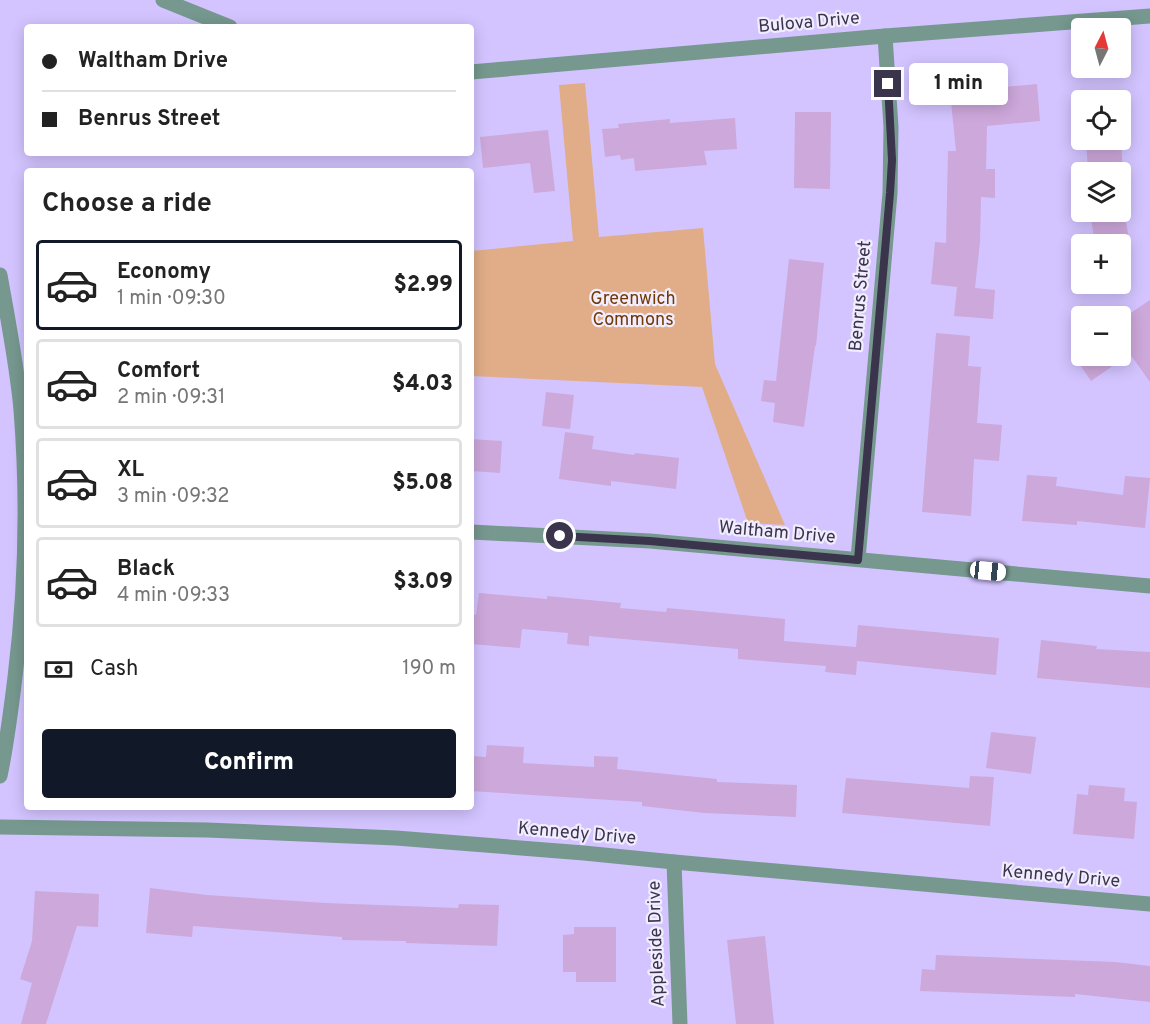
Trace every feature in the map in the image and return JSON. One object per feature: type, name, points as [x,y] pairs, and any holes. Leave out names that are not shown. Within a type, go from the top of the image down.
[{"type":"street","points":[[163,0],[223,24]]},
{"type":"street","name":"Bulova Drive","points":[[474,72],[885,36],[1150,16]]},
{"type":"street","name":"Benrus Street","points":[[858,560],[890,193],[891,127],[885,36]]},
{"type":"street","points":[[0,275],[13,345],[21,408],[24,479]]},
{"type":"street","name":"Waltham Drive","points":[[474,532],[650,541],[1150,586]]},
{"type":"street","points":[[0,776],[10,719],[22,618],[24,572]]},
{"type":"street","name":"Kennedy Drive","points":[[0,827],[207,830],[396,838],[1150,904]]},
{"type":"street","name":"Appleside Drive","points":[[674,862],[680,1024]]},
{"type":"green space","name":"Greenwich Commons","points":[[585,83],[599,237],[703,228],[715,364],[785,525],[748,523],[702,387],[474,376],[474,251],[573,241],[559,85]]},
{"type":"building","points":[[1037,84],[1040,121],[987,126],[986,169],[995,169],[995,198],[981,197],[980,242],[975,288],[995,290],[993,319],[954,316],[957,287],[931,284],[935,242],[946,243],[948,151],[956,151],[950,92]]},
{"type":"building","points":[[795,112],[831,112],[830,189],[794,188]]},
{"type":"building","points":[[735,118],[737,149],[704,151],[707,165],[635,171],[634,158],[621,160],[620,155],[605,157],[602,129],[619,128],[618,124],[670,119],[670,123]]},
{"type":"building","points":[[548,130],[555,191],[534,193],[530,163],[483,168],[480,137]]},
{"type":"building","points":[[1087,150],[1122,150],[1122,162],[1087,162]]},
{"type":"building","points":[[1092,222],[1126,222],[1128,234],[1093,234]]},
{"type":"building","points":[[789,259],[824,263],[816,346],[804,427],[773,422],[775,403],[761,401],[764,380],[776,381]]},
{"type":"building","points":[[1150,300],[1150,382],[1131,355],[1131,313]]},
{"type":"building","points":[[936,333],[970,336],[968,366],[981,367],[977,423],[1002,425],[999,461],[974,459],[971,516],[922,512]]},
{"type":"building","points":[[1081,366],[1113,366],[1091,381]]},
{"type":"building","points":[[546,392],[574,395],[570,429],[542,426]]},
{"type":"building","points":[[565,432],[594,436],[592,449],[679,458],[676,489],[611,481],[611,486],[559,479]]},
{"type":"building","points":[[474,439],[502,441],[500,473],[474,471]]},
{"type":"building","points":[[1027,475],[1057,477],[1056,486],[1123,495],[1125,476],[1150,478],[1145,528],[1077,521],[1077,525],[1022,521]]},
{"type":"building","points":[[479,593],[621,603],[620,608],[666,612],[667,608],[785,619],[784,641],[856,647],[858,625],[999,638],[996,675],[857,661],[856,675],[825,672],[826,666],[738,659],[738,649],[589,636],[589,646],[567,644],[568,633],[522,629],[520,648],[474,644],[474,615],[476,615]]},
{"type":"building","points":[[1041,640],[1097,646],[1096,649],[1150,652],[1150,688],[1037,678]]},
{"type":"building","points":[[991,732],[1036,737],[1031,774],[986,768]]},
{"type":"building","points":[[487,745],[524,747],[523,763],[594,767],[594,756],[618,757],[617,769],[717,779],[717,782],[797,785],[796,817],[704,813],[642,806],[642,802],[474,791],[474,756],[486,757]]},
{"type":"building","points":[[970,776],[994,777],[990,826],[842,813],[846,778],[969,788]]},
{"type":"building","points":[[1089,785],[1125,788],[1124,801],[1137,802],[1134,839],[1073,834],[1077,794],[1088,795]]},
{"type":"building","points":[[150,888],[207,895],[326,903],[458,908],[459,904],[499,905],[497,946],[342,940],[342,937],[193,926],[192,937],[146,933]]},
{"type":"building","points":[[35,891],[99,894],[98,927],[77,926],[46,1024],[21,1024],[32,983],[20,979],[32,941]]},
{"type":"building","points":[[574,927],[616,927],[616,982],[576,982],[576,972],[563,972],[563,935],[574,934]]},
{"type":"building","points":[[765,936],[774,1024],[736,1024],[727,940]]},
{"type":"building","points":[[936,955],[1115,962],[1150,966],[1150,1002],[1075,994],[1075,997],[920,991],[922,969],[935,970]]},
{"type":"route","points":[[560,536],[650,541],[858,560],[890,193],[892,160],[888,84]]}]
